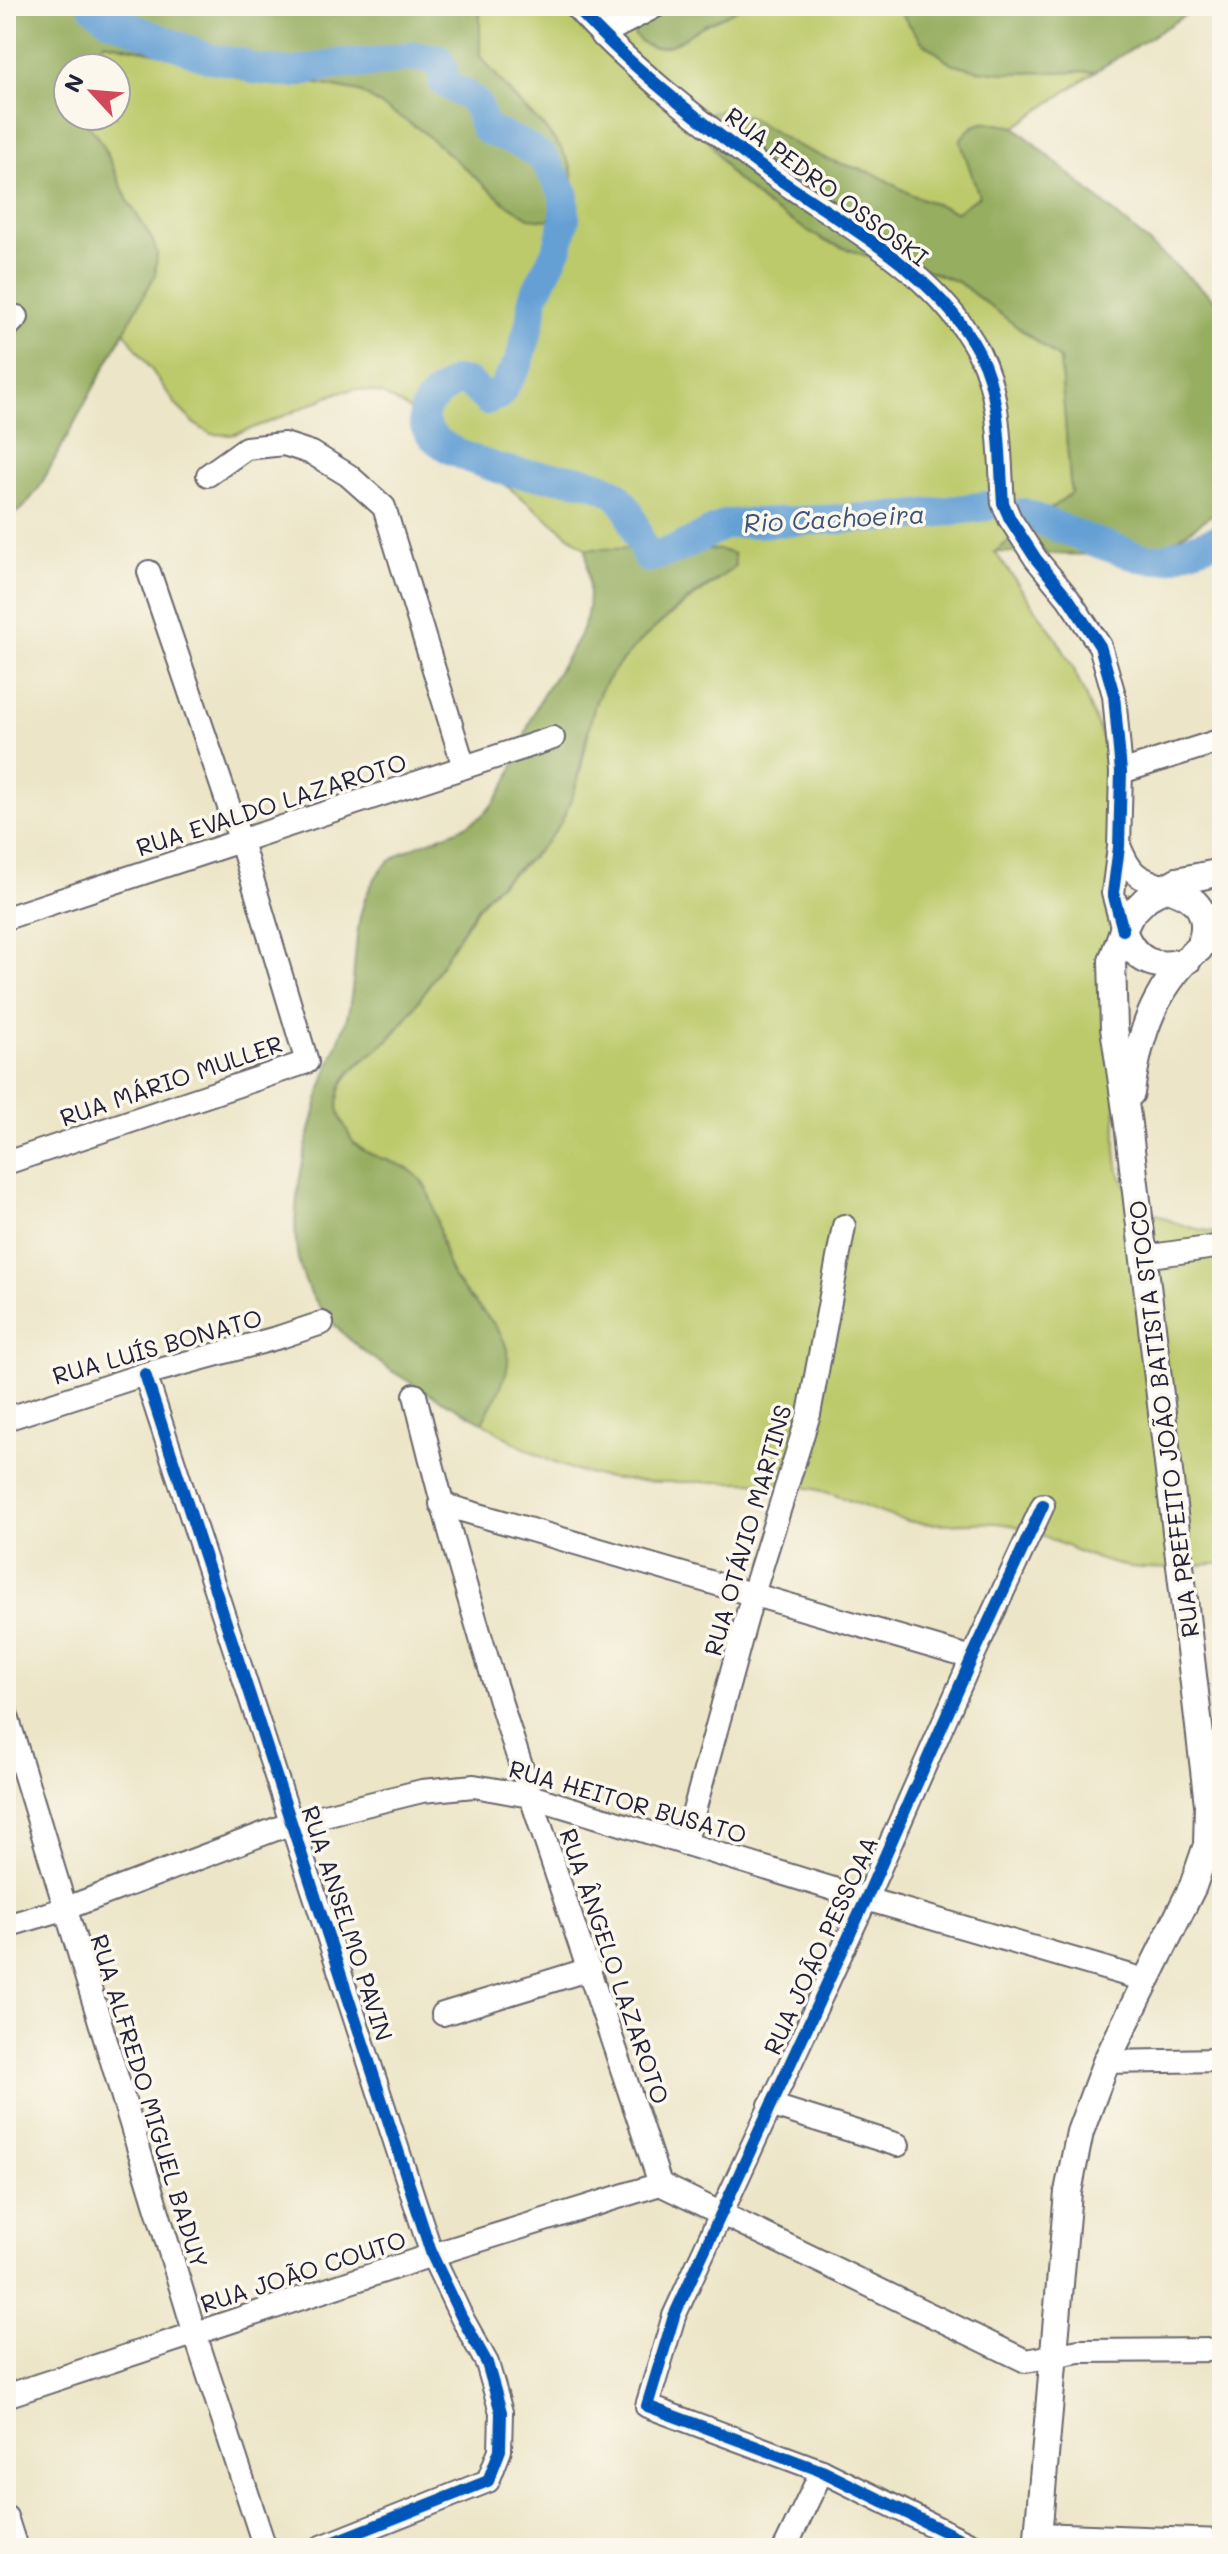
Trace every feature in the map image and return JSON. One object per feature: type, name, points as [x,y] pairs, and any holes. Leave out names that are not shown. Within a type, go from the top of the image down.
[{"type":"main road","name":"RUA PREFEITO JOÃO BATISTA STOCO","points":[[1037,2541],[1068,2192],[1080,2132],[1106,2062],[1193,1886],[1207,1845],[1208,1804],[1114,1028],[1112,961],[1123,930],[1140,904],[1164,887],[1186,878],[1222,872]]},
{"type":"main road","points":[[1123,930],[1133,948],[1149,962],[1161,965],[1193,954],[1205,929],[1198,904],[1178,891],[1164,887]]},
{"type":"main road","name":"RUA PREFEITO JOÃO BATISTA STOCO","points":[[1128,1124],[1143,1031],[1158,997],[1193,954],[1222,928]]},
{"type":"street","name":"RUA PEDRO OSSOSKI","points":[[575,6],[624,56],[759,165],[899,262],[950,311],[979,352],[993,389],[1003,503],[1036,559],[1068,598],[1100,646],[1114,695],[1121,772],[1119,847],[1113,893],[1123,930]]},
{"type":"street","points":[[601,35],[656,6]]},
{"type":"street","points":[[208,475],[246,448],[284,444],[312,453],[348,475],[384,507],[464,767]]},
{"type":"street","points":[[149,572],[241,842]]},
{"type":"street","name":"RUA EVALDO LAZAROTO","points":[[8,913],[241,842],[553,738]]},
{"type":"street","points":[[1121,772],[1222,740]]},
{"type":"street","name":"RUA MÁRIO MULLER","points":[[6,1163],[307,1062],[241,842]]},
{"type":"street","points":[[1119,847],[1138,878],[1164,887]]},
{"type":"street","name":"RUA OTÁVIO MARTINS","points":[[685,1844],[753,1594],[809,1414],[844,1226]]},
{"type":"street","points":[[1144,1257],[1222,1246]]},
{"type":"street","name":"RUA LUÍS BONATO","points":[[6,1419],[145,1374],[322,1323]]},
{"type":"street","name":"RUA ANSELMO PAVIN","points":[[145,1374],[432,2255],[487,2363],[501,2412],[500,2450],[488,2481],[319,2548]]},
{"type":"street","name":"RUA ÂNGELO LAZAROTO","points":[[415,1395],[441,1504],[530,1796],[660,2184]]},
{"type":"street","points":[[441,1504],[972,1658]]},
{"type":"street","name":"RUA JOÃO PESSOAA","points":[[822,2471],[647,2406],[674,2316],[1043,1505]]},
{"type":"street","name":"RUA ALFREDO MIGUEL BADUY","points":[[6,1713],[195,2334],[265,2548]]},
{"type":"street","name":"RUA HEITOR BUSATO","points":[[6,1926],[64,1909],[292,1823],[422,1791],[474,1786],[530,1796],[1145,1980]]},
{"type":"street","points":[[443,2014],[590,1969]]},
{"type":"street","points":[[1106,2062],[1222,2060]]},
{"type":"street","points":[[770,2105],[898,2145]]},
{"type":"street","points":[[660,2184],[1026,2361],[1079,2351],[1222,2350]]},
{"type":"street","name":"RUA JOÃO COUTO","points":[[6,2396],[432,2255],[660,2184]]},
{"type":"street","points":[[785,2548],[822,2471],[978,2548]]},
{"type":"street","points":[[6,2517],[16,2548]]},
{"type":"street","points":[[1037,2541],[1222,2541]]},
{"type":"green space","points":[[12,6],[480,6],[480,56],[561,148],[571,167],[574,185],[565,207],[547,220],[529,218],[505,203],[422,131],[360,92],[309,82],[249,82],[194,60],[104,42],[99,52],[52,52],[52,132],[94,132],[103,145],[128,201],[152,239],[157,253],[155,275],[39,488],[24,507],[6,520],[6,21]]},
{"type":"green space","points":[[480,6],[619,6],[629,28],[676,43],[743,6],[896,6],[922,42],[977,70],[1006,73],[1096,71],[1015,127],[984,122],[975,178],[979,196],[957,212],[912,195],[875,174],[829,160],[728,109],[729,172],[767,206],[827,242],[919,267],[958,282],[1060,359],[1071,493],[995,552],[1055,636],[1073,667],[1112,760],[1116,1149],[1119,1170],[1137,1199],[1162,1217],[1222,1233],[1222,1563],[1158,1568],[1119,1565],[1022,1528],[994,1523],[907,1521],[830,1493],[803,1487],[753,1482],[653,1482],[586,1474],[525,1448],[482,1422],[499,1390],[508,1364],[500,1332],[451,1273],[425,1186],[411,1171],[370,1154],[355,1144],[340,1117],[339,1094],[356,1066],[405,1021],[486,897],[540,848],[574,792],[597,698],[605,682],[649,633],[717,581],[721,550],[586,549],[435,429],[382,394],[358,389],[339,392],[232,435],[211,434],[196,425],[177,406],[124,331],[155,275],[157,253],[94,132],[132,132],[132,52],[99,52],[104,42],[194,60],[249,82],[309,82],[360,92],[422,131],[505,203],[543,126],[518,102],[480,56]]},
{"type":"green space","points":[[619,6],[743,6],[677,42],[656,47],[640,41],[628,26]]},
{"type":"green space","points":[[896,6],[1200,6],[1096,71],[1006,73],[951,63],[922,42]]},
{"type":"green space","points":[[728,109],[829,160],[875,174],[912,195],[956,212],[979,196],[960,140],[978,124],[1015,127],[1222,306],[1222,507],[1175,539],[1138,550],[1077,555],[995,552],[1071,493],[1060,359],[958,282],[919,267],[864,255],[827,242],[767,206],[729,172],[706,136],[708,113]]},
{"type":"green space","points":[[586,549],[721,550],[734,554],[735,566],[670,614],[612,674],[597,699],[571,799],[556,830],[486,897],[411,1011],[391,1036],[349,1074],[339,1094],[340,1117],[355,1144],[370,1154],[411,1171],[425,1186],[451,1273],[500,1332],[508,1364],[499,1390],[482,1422],[371,1357],[324,1313],[308,1287],[298,1258],[296,1216],[306,1149],[325,1077],[347,1017],[359,923],[370,887],[389,862],[480,817],[501,792],[533,714],[584,625],[589,599]]},
{"type":"waterway","name":"Rio Cachoeira","points":[[93,6],[109,19],[209,58],[241,63],[253,69],[291,73],[343,63],[371,63],[411,56],[438,59],[444,83],[477,104],[485,129],[522,144],[544,159],[564,193],[565,219],[558,247],[534,296],[519,362],[499,395],[487,400],[469,383],[456,381],[434,397],[425,410],[424,422],[430,433],[455,452],[512,472],[575,479],[609,490],[629,512],[648,558],[679,548],[726,524],[910,516],[987,506]]},
{"type":"waterway","name":"Rio Cachoeira","points":[[1023,513],[1089,540],[1152,559],[1165,558],[1222,538]]},
{"type":"cycle path","points":[[575,6],[639,69],[711,128],[910,271],[960,323],[979,353],[996,407],[1003,503],[1036,559],[1068,598],[1100,646],[1114,695],[1121,772],[1119,847],[1113,893],[1123,930]]},
{"type":"cycle path","points":[[145,1374],[432,2255],[487,2363],[501,2412],[500,2450],[488,2481],[319,2548]]},
{"type":"cycle path","points":[[978,2548],[822,2471],[647,2406],[674,2316],[1043,1505]]}]
